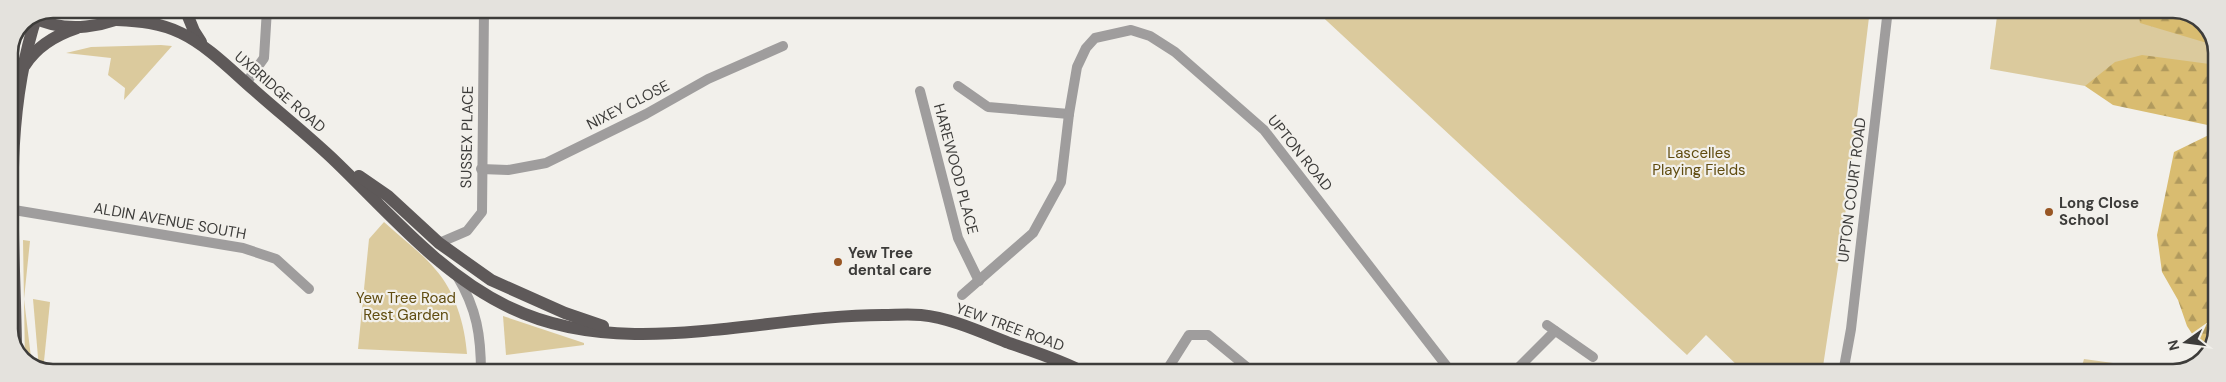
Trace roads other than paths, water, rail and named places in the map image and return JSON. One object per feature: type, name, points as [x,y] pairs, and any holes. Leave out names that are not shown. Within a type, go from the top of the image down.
[{"type":"main road","points":[[22,70],[43,46],[59,35],[84,26],[121,18]]},
{"type":"main road","name":"UXBRIDGE ROAD","points":[[189,18],[194,31],[206,49]]},
{"type":"main road","points":[[43,19],[63,26],[84,26]]},
{"type":"main road","name":"UXBRIDGE ROAD","points":[[117,20],[164,26],[181,33],[206,49],[334,159]]},
{"type":"main road","points":[[18,99],[22,70],[34,22]]},
{"type":"main road","points":[[334,159],[388,196],[439,243],[491,280],[565,314],[627,333]]},
{"type":"main road","points":[[334,159],[417,241],[456,275],[512,309],[559,326],[627,333]]},
{"type":"main road","name":"YEW TREE ROAD","points":[[627,333],[697,333],[782,321],[855,315],[922,315],[966,326],[1062,364]]},
{"type":"street","points":[[246,83],[264,58],[266,18]]},
{"type":"street","name":"SUSSEX PLACE","points":[[439,243],[467,231],[482,212],[484,18]]},
{"type":"street","name":"UPTON COURT ROAD","points":[[1845,364],[1851,329],[1887,18]]},
{"type":"street","name":"UPTON ROAD","points":[[962,296],[1033,233],[1061,182],[1077,67],[1086,48],[1095,38],[1131,30],[1150,36],[1175,52],[1264,130],[1445,364]]},
{"type":"street","name":"NIXEY CLOSE","points":[[481,169],[508,170],[546,163],[646,114],[708,79],[783,46]]},
{"type":"street","points":[[958,86],[988,107],[1069,114]]},
{"type":"street","name":"HAREWOOD PLACE","points":[[920,91],[958,238],[979,281]]},
{"type":"street","name":"ALDIN AVENUE SOUTH","points":[[18,211],[243,248],[276,259],[309,289]]},
{"type":"street","points":[[456,275],[468,294],[481,340],[481,364]]},
{"type":"street","points":[[1521,364],[1551,328],[1593,357]]},
{"type":"street","points":[[1171,364],[1189,336],[1208,334],[1243,364]]},
{"type":"place","name":"Long Close School","points":[[2049,212]]},
{"type":"place","name":"Yew Tree dental care","points":[[838,262]]},
{"type":"park label","name":"Lascelles Playing Fields","points":[[1699,162]]},
{"type":"park label","name":"Yew Tree Road Rest Garden","points":[[406,306]]}]
